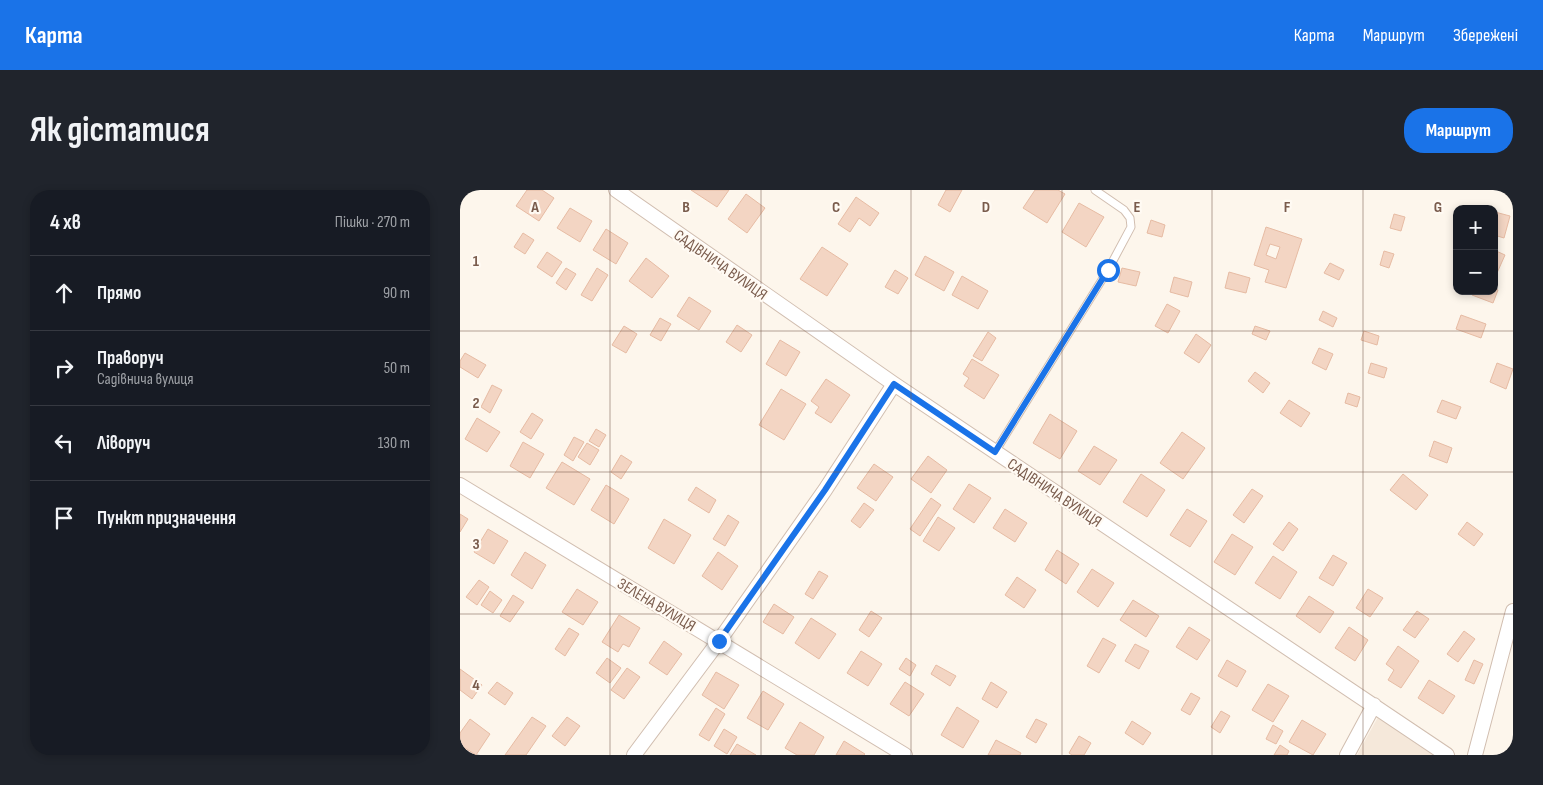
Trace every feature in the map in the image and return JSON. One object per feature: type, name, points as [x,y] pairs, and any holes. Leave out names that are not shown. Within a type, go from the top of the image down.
[{"type":"street","name":"САДІВНИЧА ВУЛИЦЯ","points":[[616,190],[894,384],[1446,755]]},
{"type":"street","points":[[634,755],[719,641],[825,490],[894,384]]},
{"type":"street","name":"ЗЕЛЕНА ВУЛИЦЯ","points":[[460,485],[905,755]]},
{"type":"street","points":[[1475,755],[1513,611]]},
{"type":"street","points":[[1347,755],[1374,705]]},
{"type":"lane","points":[[995,452],[1108,270],[1131,227],[1130,218],[1124,210],[1095,190]]},
{"type":"shaded area","points":[[1378,717],[1435,755],[1357,755]]},
{"type":"building","points":[[527,190],[542,190],[554,198],[539,221],[516,206]]},
{"type":"building","points":[[691,190],[729,190],[717,207]]},
{"type":"building","points":[[946,190],[962,190],[950,212],[938,205]]},
{"type":"building","points":[[1035,190],[1058,190],[1065,194],[1047,223],[1023,208]]},
{"type":"building","points":[[746,194],[765,208],[747,233],[728,219]]},
{"type":"building","points":[[856,197],[879,213],[870,226],[859,218],[850,232],[838,224]]},
{"type":"building","points":[[1079,203],[1104,217],[1086,247],[1062,232]]},
{"type":"building","points":[[570,208],[592,221],[580,242],[557,228]]},
{"type":"building","points":[[1498,213],[1510,216],[1504,238],[1498,236]]},
{"type":"building","points":[[1394,214],[1405,217],[1401,231],[1390,228]]},
{"type":"building","points":[[1151,220],[1165,225],[1162,237],[1147,233]]},
{"type":"building","points":[[1266,227],[1302,239],[1286,288],[1265,282],[1269,270],[1254,265]],"holes":[[[1270,244],[1280,247],[1276,259],[1266,255]]]},
{"type":"building","points":[[606,229],[628,243],[616,264],[593,250]]},
{"type":"building","points":[[523,233],[534,240],[525,254],[514,247]]},
{"type":"building","points":[[822,247],[848,264],[827,296],[800,279]]},
{"type":"building","points":[[1384,251],[1394,254],[1389,268],[1380,265]]},
{"type":"building","points":[[547,252],[562,262],[552,277],[537,267]]},
{"type":"building","points":[[1498,252],[1505,255],[1498,271]]},
{"type":"building","points":[[925,256],[954,272],[944,291],[915,275]]},
{"type":"building","points":[[646,258],[669,276],[652,298],[629,281]]},
{"type":"building","points":[[1330,263],[1344,270],[1339,280],[1324,273]]},
{"type":"building","points":[[566,268],[576,274],[566,290],[556,283]]},
{"type":"building","points":[[597,268],[608,275],[592,301],[581,295]]},
{"type":"building","points":[[1122,268],[1140,272],[1136,286],[1118,282]]},
{"type":"building","points":[[895,270],[908,278],[898,294],[885,287]]},
{"type":"building","points":[[1229,272],[1250,278],[1246,293],[1225,288]]},
{"type":"building","points":[[962,276],[988,291],[978,309],[952,295]]},
{"type":"building","points":[[1174,277],[1192,282],[1188,297],[1170,292]]},
{"type":"building","points":[[1472,295],[1496,295],[1493,303]]},
{"type":"building","points":[[689,297],[711,311],[699,330],[677,316]]},
{"type":"building","points":[[1167,304],[1180,311],[1168,333],[1155,326]]},
{"type":"building","points":[[1323,311],[1337,318],[1333,327],[1319,320]]},
{"type":"building","points":[[1461,315],[1486,324],[1481,338],[1456,329]]},
{"type":"building","points":[[660,318],[671,324],[661,341],[650,335]]},
{"type":"building","points":[[737,325],[752,335],[741,352],[726,342]]},
{"type":"building","points":[[624,326],[637,334],[626,353],[612,345]]},
{"type":"building","points":[[1255,326],[1270,331],[1266,340],[1252,334]]},
{"type":"building","points":[[1364,331],[1379,336],[1377,345],[1361,340]]},
{"type":"building","points":[[988,332],[996,338],[982,361],[973,356]]},
{"type":"building","points":[[1196,334],[1211,345],[1199,363],[1184,353]]},
{"type":"building","points":[[780,340],[800,352],[786,376],[766,364]]},
{"type":"building","points":[[1319,348],[1333,354],[1326,370],[1312,363]]},
{"type":"building","points":[[465,353],[486,365],[478,378],[460,367],[460,361]]},
{"type":"building","points":[[972,359],[999,375],[984,399],[964,386],[969,378],[963,374]]},
{"type":"building","points":[[1371,363],[1387,368],[1384,378],[1368,373]]},
{"type":"building","points":[[1497,363],[1513,369],[1506,389],[1490,382]]},
{"type":"building","points":[[1255,372],[1270,383],[1263,393],[1248,381]]},
{"type":"building","points":[[826,379],[850,395],[831,423],[815,413],[819,407],[811,401]]},
{"type":"building","points":[[492,385],[502,390],[490,413],[481,407]]},
{"type":"building","points":[[781,389],[806,404],[784,440],[759,425]]},
{"type":"building","points":[[1348,393],[1360,397],[1357,407],[1345,403]]},
{"type":"building","points":[[1289,400],[1310,413],[1301,427],[1280,413]]},
{"type":"building","points":[[1442,400],[1461,407],[1456,419],[1437,412]]},
{"type":"building","points":[[532,413],[543,420],[531,439],[520,432]]},
{"type":"building","points":[[1050,414],[1077,431],[1060,459],[1033,443]]},
{"type":"building","points":[[477,418],[500,432],[487,452],[465,439]]},
{"type":"building","points":[[596,429],[606,435],[599,447],[589,441]]},
{"type":"building","points":[[1182,432],[1205,448],[1183,479],[1160,463]]},
{"type":"building","points":[[574,437],[584,442],[573,461],[564,455]]},
{"type":"building","points":[[1434,441],[1452,448],[1447,463],[1429,456]]},
{"type":"building","points":[[523,442],[544,454],[530,478],[510,466]]},
{"type":"building","points":[[587,443],[599,450],[590,465],[578,457]]},
{"type":"building","points":[[1094,446],[1117,460],[1100,485],[1078,471]]},
{"type":"building","points":[[621,455],[632,462],[621,479],[611,472]]},
{"type":"building","points":[[928,456],[947,470],[931,493],[911,479]]},
{"type":"building","points":[[562,462],[590,479],[574,505],[546,488]]},
{"type":"building","points":[[874,464],[893,477],[876,501],[857,488]]},
{"type":"building","points":[[1141,474],[1165,490],[1147,517],[1123,502]]},
{"type":"building","points":[[1403,474],[1428,495],[1416,510],[1390,490]]},
{"type":"building","points":[[969,484],[991,498],[974,523],[953,509]]},
{"type":"building","points":[[606,485],[629,499],[614,524],[591,510]]},
{"type":"building","points":[[696,487],[716,500],[709,513],[688,500]]},
{"type":"building","points":[[1252,489],[1263,496],[1244,523],[1233,515]]},
{"type":"building","points":[[931,498],[941,505],[920,536],[910,529]]},
{"type":"building","points":[[864,503],[874,510],[860,528],[851,521]]},
{"type":"building","points":[[1005,509],[1027,523],[1015,542],[993,528]]},
{"type":"building","points":[[1187,509],[1207,521],[1190,547],[1170,535]]},
{"type":"building","points":[[460,514],[468,519],[460,532]]},
{"type":"building","points":[[728,515],[739,522],[725,546],[713,539]]},
{"type":"building","points":[[938,517],[955,528],[939,551],[923,541]]},
{"type":"building","points":[[664,519],[691,535],[674,564],[648,548]]},
{"type":"building","points":[[1289,522],[1298,529],[1283,551],[1273,544]]},
{"type":"building","points":[[1467,522],[1483,534],[1474,546],[1458,534]]},
{"type":"building","points":[[488,529],[508,541],[494,564],[474,552]]},
{"type":"building","points":[[1232,534],[1253,547],[1235,575],[1214,562]]},
{"type":"building","points":[[1057,550],[1079,564],[1066,584],[1045,570]]},
{"type":"building","points":[[525,552],[546,565],[532,589],[511,575]]},
{"type":"building","points":[[718,552],[738,566],[722,590],[702,576]]},
{"type":"building","points":[[1333,555],[1347,563],[1333,586],[1319,578]]},
{"type":"building","points":[[1273,556],[1297,572],[1280,599],[1255,583]]},
{"type":"building","points":[[1092,569],[1114,583],[1098,607],[1077,592]]},
{"type":"building","points":[[819,571],[828,576],[813,599],[805,594]]},
{"type":"building","points":[[1017,577],[1036,590],[1024,608],[1005,595]]},
{"type":"building","points":[[479,580],[489,587],[477,605],[466,597]]},
{"type":"building","points":[[577,589],[598,602],[583,625],[562,612]]},
{"type":"building","points":[[1368,589],[1383,598],[1370,617],[1356,608]]},
{"type":"building","points":[[490,591],[502,600],[493,613],[481,605]]},
{"type":"building","points":[[513,595],[524,602],[510,622],[500,616]]},
{"type":"building","points":[[1309,596],[1334,612],[1320,633],[1296,616]]},
{"type":"building","points":[[1133,600],[1159,616],[1146,637],[1120,620]]},
{"type":"building","points":[[774,604],[794,617],[783,634],[763,622]]},
{"type":"building","points":[[871,611],[882,618],[869,637],[859,630]]},
{"type":"building","points":[[1417,611],[1429,619],[1415,638],[1403,630]]},
{"type":"building","points":[[619,615],[640,628],[629,647],[623,644],[618,652],[602,642]]},
{"type":"building","points":[[811,618],[836,634],[819,659],[795,643]]},
{"type":"building","points":[[1189,627],[1210,640],[1197,660],[1176,647]]},
{"type":"building","points":[[1349,627],[1368,640],[1355,661],[1335,648]]},
{"type":"building","points":[[569,628],[579,634],[565,656],[555,649]]},
{"type":"building","points":[[1464,631],[1475,639],[1458,662],[1447,654]]},
{"type":"building","points":[[1103,638],[1116,645],[1099,673],[1087,666]]},
{"type":"building","points":[[664,641],[682,654],[667,675],[649,663]]},
{"type":"building","points":[[1135,644],[1149,651],[1139,669],[1125,661]]},
{"type":"building","points":[[1398,646],[1419,661],[1401,688],[1388,680],[1394,670],[1386,664]]},
{"type":"building","points":[[861,651],[882,664],[868,686],[847,673]]},
{"type":"building","points":[[607,658],[621,668],[610,683],[596,673]]},
{"type":"building","points":[[906,658],[916,665],[910,676],[899,669]]},
{"type":"building","points":[[1227,660],[1246,671],[1237,687],[1218,676]]},
{"type":"building","points":[[1474,660],[1483,664],[1474,684],[1465,680]]},
{"type":"building","points":[[936,665],[956,676],[950,686],[931,674]]},
{"type":"building","points":[[627,668],[640,677],[624,699],[611,690]]},
{"type":"building","points":[[460,669],[482,685],[472,699],[460,690]]},
{"type":"building","points":[[716,672],[739,685],[724,709],[702,695]]},
{"type":"building","points":[[1429,680],[1455,696],[1443,714],[1418,698]]},
{"type":"building","points":[[497,682],[513,693],[505,705],[488,693]]},
{"type":"building","points":[[905,682],[924,694],[909,716],[890,704]]},
{"type":"building","points":[[991,682],[1007,692],[997,708],[982,699]]},
{"type":"building","points":[[1268,684],[1289,696],[1273,722],[1252,710]]},
{"type":"building","points":[[763,691],[784,704],[768,730],[747,718]]},
{"type":"building","points":[[1191,693],[1200,698],[1190,715],[1181,710]]},
{"type":"building","points":[[957,707],[979,721],[963,748],[941,735]]},
{"type":"building","points":[[716,708],[725,714],[709,741],[699,735]]},
{"type":"building","points":[[1221,711],[1230,716],[1220,733],[1211,727]]},
{"type":"building","points":[[532,717],[546,726],[526,755],[505,755]]},
{"type":"building","points":[[567,717],[580,726],[565,746],[552,736]]},
{"type":"building","points":[[470,719],[490,734],[476,755],[460,745],[460,733]]},
{"type":"building","points":[[1036,719],[1047,724],[1036,743],[1026,737]]},
{"type":"building","points":[[1302,720],[1326,734],[1313,755],[1289,742]]},
{"type":"building","points":[[1132,721],[1151,733],[1143,745],[1125,733]]},
{"type":"building","points":[[800,722],[824,737],[814,755],[797,755],[785,748]]},
{"type":"building","points":[[1273,725],[1283,731],[1276,744],[1266,739]]},
{"type":"building","points":[[724,729],[737,737],[727,754],[714,746]]},
{"type":"building","points":[[1079,736],[1091,743],[1084,755],[1072,755],[1069,753]]},
{"type":"building","points":[[996,740],[1021,753],[1020,755],[988,755]]},
{"type":"building","points":[[844,741],[865,754],[836,755]]},
{"type":"building","points":[[737,744],[756,755],[730,755]]},
{"type":"building","points":[[1280,745],[1289,751],[1287,755],[1274,755]]},
{"type":"route","points":[[719,641],[825,490],[894,384],[995,452],[1108,270]]}]
